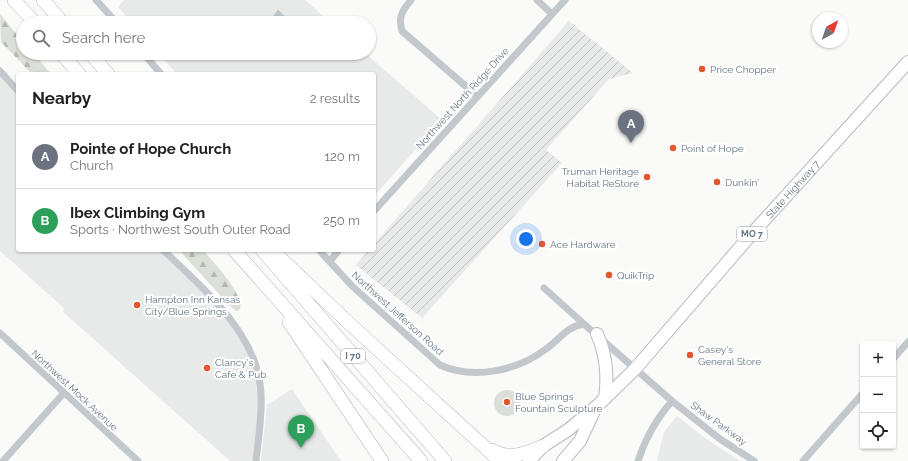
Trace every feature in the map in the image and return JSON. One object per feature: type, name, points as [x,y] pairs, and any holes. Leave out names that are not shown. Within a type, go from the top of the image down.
[{"type":"highway","points":[[14,0],[29,16]]},
{"type":"highway","points":[[43,0],[57,16]]},
{"type":"highway","points":[[67,60],[77,72]]},
{"type":"highway","points":[[96,60],[106,72]]},
{"type":"highway","name":"I 70","points":[[236,252],[421,461]]},
{"type":"highway","name":"I 70","points":[[264,252],[445,461]]},
{"type":"highway","points":[[274,252],[352,326],[488,448],[500,461]]},
{"type":"highway","points":[[264,284],[382,461]]},
{"type":"highway","points":[[488,448],[500,454],[509,456],[522,455],[543,446]]},
{"type":"main road","name":"State Highway 7","points":[[601,402],[635,369],[749,237],[908,62]]},
{"type":"main road","points":[[597,334],[603,352],[606,384],[601,402]]},
{"type":"main road","name":"MO 7","points":[[529,461],[543,446],[568,430],[601,402]]},
{"type":"main road","name":"MO 7","points":[[563,461],[580,441],[601,402]]},
{"type":"main road","name":"MO 7","points":[[541,461],[568,430]]},
{"type":"street","points":[[96,0],[111,16]]},
{"type":"street","points":[[411,0],[401,13],[400,23],[402,31],[477,96]]},
{"type":"street","points":[[537,0],[552,14]]},
{"type":"street","name":"Northwest North Ridge Drive","points":[[376,209],[565,0]]},
{"type":"street","points":[[149,60],[159,72]]},
{"type":"street","points":[[0,71],[16,89]]},
{"type":"street","points":[[165,252],[228,318],[244,341],[257,367],[260,389],[260,422],[256,461]]},
{"type":"street","name":"Northwest Jefferson Road","points":[[321,252],[352,286],[422,349],[440,365],[454,371],[468,373],[487,372],[504,369],[524,362],[546,350],[575,325],[584,324]]},
{"type":"street","points":[[330,261],[337,252]]},
{"type":"street","points":[[544,288],[635,369]]},
{"type":"street","name":"Northwest Mock Avenue","points":[[0,333],[64,394],[138,461]]},
{"type":"street","points":[[896,356],[908,342]]},
{"type":"street","name":"Shaw Parkway","points":[[635,369],[720,439],[754,461]]},
{"type":"street","points":[[3,461],[64,394]]},
{"type":"street","points":[[803,461],[860,396]]},
{"type":"street","points":[[638,461],[651,430],[661,414],[672,401]]},
{"type":"shaded area","points":[[124,0],[305,0],[323,16],[126,16],[118,7]]},
{"type":"shaded area","points":[[569,21],[633,73],[609,79],[546,150],[562,163],[422,318],[356,265],[367,252],[376,252],[376,242]]},
{"type":"shaded area","points":[[164,60],[373,60],[442,120],[376,194],[376,72],[175,72]]},
{"type":"shaded area","points":[[0,71],[16,89],[16,252],[165,252],[228,317],[244,341],[260,389],[256,461],[230,461],[63,312],[64,308],[0,251]]},
{"type":"shaded area","points":[[292,389],[341,461],[261,461],[267,405]]},
{"type":"shaded area","points":[[677,416],[705,438],[740,461],[657,461],[664,432]]},
{"type":"green space","points":[[0,14],[16,33],[16,57],[1,42]]},
{"type":"green space","points":[[18,60],[39,60],[49,72],[30,72]]},
{"type":"green space","points":[[181,252],[205,252],[221,270],[238,297],[240,305],[239,310],[236,311]]},
{"type":"green space","points":[[507,390],[516,394],[520,403],[516,412],[507,416],[498,412],[494,403],[498,394]]},
{"type":"water","points":[[278,10],[284,16],[273,16]]},
{"type":"place","name":"Price Chopper","points":[[702,69]]},
{"type":"place","name":"Pointe of Hope Church","points":[[631,143]]},
{"type":"place","name":"Point of Hope","points":[[673,148]]},
{"type":"place","name":"Truman Heritage Habitat ReStore","points":[[647,177]]},
{"type":"place","name":"Dunkin'","points":[[717,182]]},
{"type":"place","name":"Ace Hardware","points":[[542,244]]},
{"type":"place","name":"QuikTrip","points":[[609,275]]},
{"type":"place","name":"Hampton Inn Kansas City/Blue Springs","points":[[137,305]]},
{"type":"place","name":"Casey's General Store","points":[[690,355]]},
{"type":"place","name":"Clancy's Cafe & Pub","points":[[207,368]]},
{"type":"place","name":"Blue Springs Fountain Sculpture","points":[[507,402]]},
{"type":"place","name":"Ibex Climbing Gym","points":[[301,448]]}]
